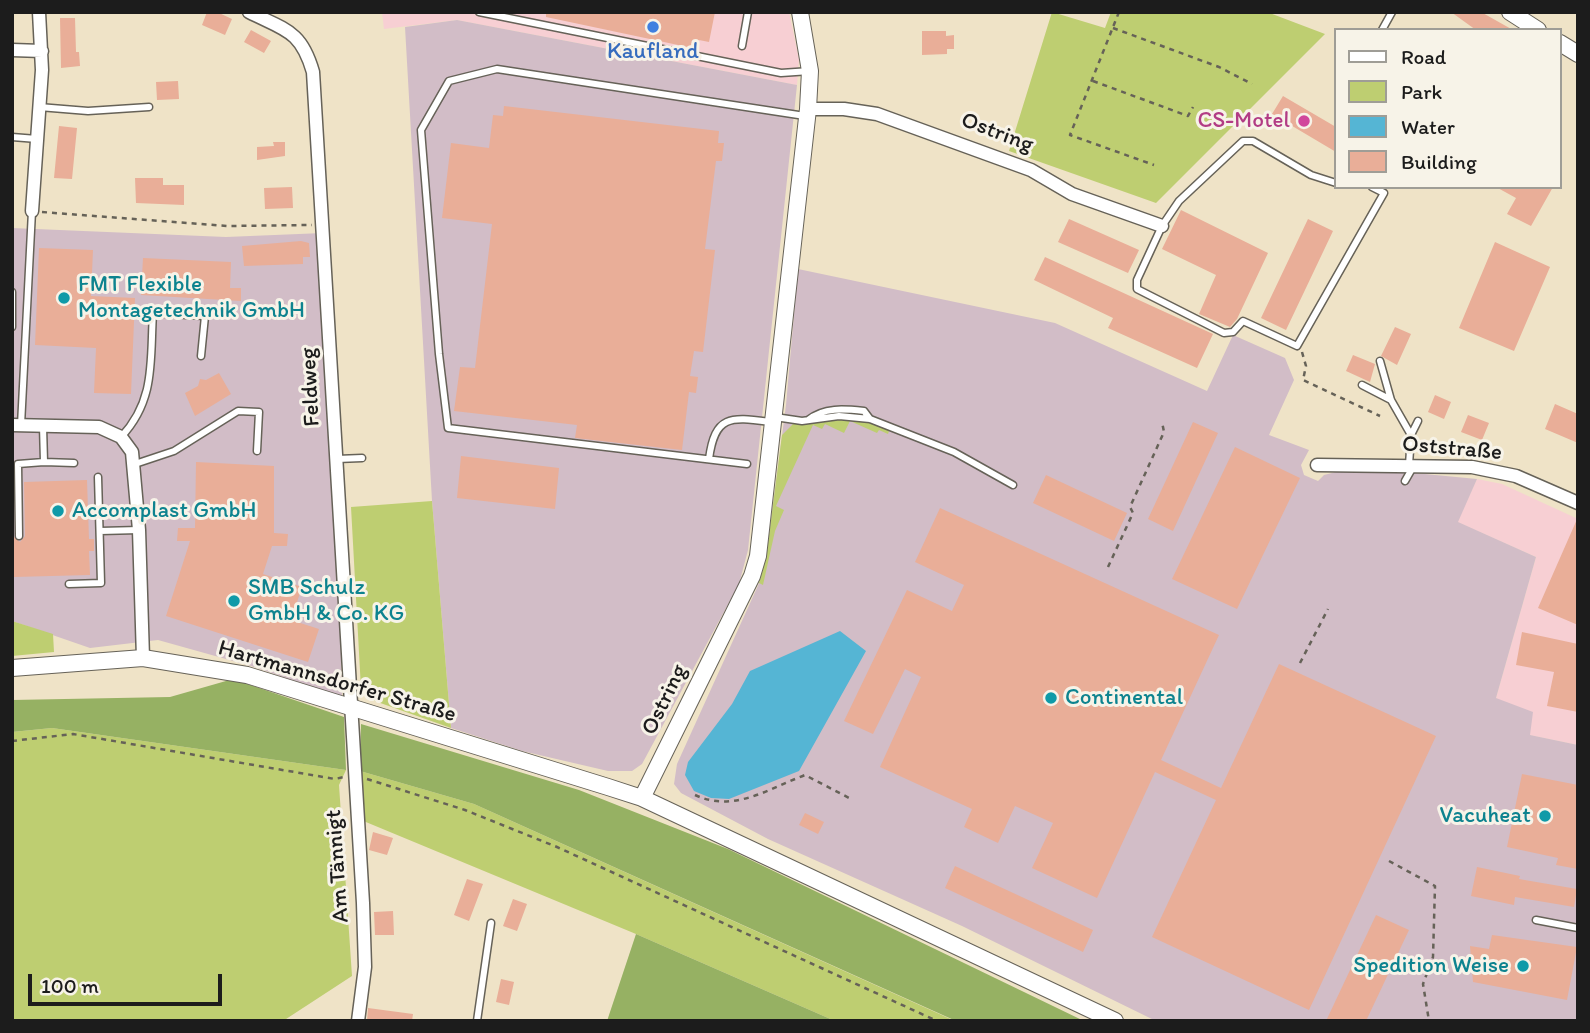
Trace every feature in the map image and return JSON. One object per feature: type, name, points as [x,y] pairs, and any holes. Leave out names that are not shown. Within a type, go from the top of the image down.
[{"type":"main road","name":"Ostring","points":[[642,798],[752,576],[758,556],[808,113],[810,71],[800,12]]},
{"type":"main road","points":[[1510,12],[1535,28]]},
{"type":"main road","points":[[1562,44],[1578,54]]},
{"type":"main road","name":"Hartmannsdorfer Straße","points":[[12,668],[143,658],[247,676],[642,798]]},
{"type":"main road","points":[[642,798],[1115,1021]]},
{"type":"street","points":[[38,212],[37,139],[42,51],[39,12]]},
{"type":"street","name":"Feldweg","points":[[249,12],[280,28],[305,46],[313,72],[351,708]]},
{"type":"street","points":[[12,50],[42,51]]},
{"type":"street","name":"Ostring","points":[[808,113],[844,109],[877,114],[1031,170],[1072,194],[1162,226]]},
{"type":"street","points":[[17,425],[99,427],[121,437],[132,453],[139,530],[143,658]]},
{"type":"street","name":"Oststraße","points":[[1317,465],[1472,467],[1516,476],[1578,503]]},
{"type":"street","name":"Am Tännigt","points":[[351,708],[365,967],[358,1021]]},
{"type":"lane","points":[[479,12],[781,73],[810,71]]},
{"type":"lane","points":[[742,46],[748,12]]},
{"type":"lane","points":[[1383,28],[1392,12]]},
{"type":"lane","points":[[747,464],[448,428],[439,354],[421,130],[449,81],[497,69],[808,113]]},
{"type":"lane","points":[[39,107],[88,110],[149,107]]},
{"type":"lane","points":[[12,137],[37,139]]},
{"type":"lane","points":[[1334,182],[1311,175],[1253,141],[1243,141],[1179,201],[1162,226],[1137,280],[1137,289],[1224,333],[1233,332],[1243,321],[1297,346],[1384,193],[1376,189]]},
{"type":"lane","points":[[17,425],[38,212]]},
{"type":"lane","points":[[12,292],[12,327]]},
{"type":"lane","points":[[121,437],[137,421],[148,396],[153,313],[205,316],[201,356]]},
{"type":"lane","points":[[1380,361],[1391,400],[1412,435],[1416,468],[1405,481]]},
{"type":"lane","points":[[1362,385],[1391,400]]},
{"type":"lane","points":[[709,459],[712,439],[718,427],[729,420],[807,421],[816,413],[844,409],[864,411],[870,418],[954,452],[1013,485]]},
{"type":"lane","points":[[135,464],[174,451],[238,411],[259,412],[257,451]]},
{"type":"lane","points":[[1412,435],[1418,421]]},
{"type":"lane","points":[[43,426],[44,462]]},
{"type":"lane","points":[[337,459],[362,457]]},
{"type":"lane","points":[[19,536],[18,464],[74,463]]},
{"type":"lane","points":[[69,584],[101,583],[97,477]]},
{"type":"lane","points":[[100,531],[139,530]]},
{"type":"lane","points":[[1536,920],[1578,928]]},
{"type":"lane","points":[[477,1021],[491,923]]},
{"type":"path","points":[[1119,12],[1070,135],[1154,165]]},
{"type":"path","points":[[1113,28],[1219,67],[1252,84]]},
{"type":"path","points":[[1093,81],[1188,116],[1193,107]]},
{"type":"path","points":[[38,212],[227,226],[323,225]]},
{"type":"path","points":[[1297,346],[1305,355],[1303,380],[1380,416]]},
{"type":"path","points":[[1108,567],[1133,513],[1130,507],[1164,432],[1162,422]]},
{"type":"path","points":[[1300,663],[1328,608]]},
{"type":"path","points":[[12,741],[73,734],[335,779],[355,775],[465,810],[557,847],[937,1021]]},
{"type":"path","points":[[695,795],[710,802],[729,804],[805,775],[853,800]]},
{"type":"path","points":[[1389,861],[1435,886],[1433,957],[1423,984],[1429,1021]]},
{"type":"shaded area","points":[[382,12],[789,12],[799,59],[797,85],[457,20],[384,29]]},
{"type":"shaded area","points":[[457,20],[797,85],[748,550],[739,584],[642,764],[632,771],[608,771],[522,751],[451,728],[432,501],[405,27]]},
{"type":"shaded area","points":[[12,228],[226,237],[323,233],[337,459],[342,697],[251,666],[158,640],[90,648],[12,621]]},
{"type":"shaded area","points":[[798,269],[1055,323],[1207,391],[1233,335],[1285,358],[1294,380],[1269,435],[1309,450],[1301,465],[1304,475],[1318,481],[1324,475],[1336,472],[1404,472],[1477,479],[1458,522],[1536,557],[1496,698],[1533,712],[1530,735],[1578,745],[1578,1021],[1156,1021],[962,926],[768,839],[681,793],[674,784],[677,764],[761,579],[766,559],[786,405]]},
{"type":"shaded area","points":[[1477,479],[1502,484],[1578,519],[1578,745],[1529,735],[1496,698],[1536,557],[1457,522]]},
{"type":"green space","points":[[1052,12],[1105,28],[1111,12],[1267,12],[1325,34],[1156,203],[1009,151]]},
{"type":"green space","points":[[842,418],[874,422],[890,428],[888,434],[879,430],[877,433],[850,421],[844,433],[825,424],[822,429],[813,425],[776,506],[784,510],[775,531],[763,585],[759,583],[766,559],[782,435],[793,424]]},
{"type":"green space","points":[[432,501],[451,728],[369,699],[361,689],[351,507]]},
{"type":"green space","points":[[12,621],[53,634],[54,652],[12,656]]},
{"type":"green space","points":[[233,679],[344,717],[346,770],[52,728],[12,732],[12,700],[170,697]]},
{"type":"green space","points":[[361,724],[579,790],[728,849],[1084,1021],[956,1021],[474,804],[360,771]]},
{"type":"green space","points":[[52,728],[346,770],[339,785],[352,976],[283,1021],[12,1021],[12,732]]},
{"type":"green space","points":[[360,771],[474,804],[955,1021],[835,1021],[636,934],[361,820]]},
{"type":"green space","points":[[636,934],[835,1021],[607,1021]]},
{"type":"water","points":[[840,631],[866,651],[799,771],[729,799],[711,798],[694,791],[685,775],[688,762],[732,704],[750,671]]},
{"type":"building","points":[[207,12],[217,12],[232,19],[225,35],[202,25]]},
{"type":"building","name":"Kaufland","points":[[546,12],[715,12],[709,42],[699,40],[697,49],[546,17]]},
{"type":"building","points":[[1451,12],[1481,12],[1509,28],[1473,28]]},
{"type":"building","points":[[60,18],[75,18],[76,52],[79,52],[80,66],[61,68]]},
{"type":"building","points":[[251,30],[271,41],[264,53],[244,42]]},
{"type":"building","points":[[922,31],[946,31],[946,36],[954,35],[954,49],[947,49],[947,54],[922,55]]},
{"type":"building","points":[[178,81],[179,99],[157,100],[156,82]]},
{"type":"building","name":"CS-Motel","points":[[1283,96],[1334,126],[1334,151],[1272,114]]},
{"type":"building","points":[[504,106],[719,131],[718,143],[724,143],[722,161],[716,161],[705,249],[715,250],[703,352],[694,351],[690,376],[698,377],[696,393],[689,392],[682,450],[575,438],[577,425],[454,411],[460,367],[475,368],[492,224],[442,218],[451,143],[489,148],[493,115],[503,116]]},
{"type":"building","points":[[59,126],[77,128],[72,179],[54,178]]},
{"type":"building","points":[[273,142],[285,142],[285,156],[257,160],[257,147],[274,146]]},
{"type":"building","points":[[135,178],[163,178],[163,185],[184,185],[184,205],[136,203]]},
{"type":"building","points":[[292,187],[293,208],[265,209],[264,188]]},
{"type":"building","points":[[1500,189],[1552,189],[1531,226],[1507,214],[1516,198]]},
{"type":"building","points":[[1181,210],[1268,253],[1237,319],[1230,327],[1199,314],[1216,275],[1162,249]]},
{"type":"building","points":[[1069,219],[1139,250],[1128,273],[1058,242]]},
{"type":"building","points":[[1308,219],[1333,231],[1286,330],[1261,318]]},
{"type":"building","points":[[301,241],[309,243],[310,257],[303,257],[303,264],[244,266],[242,246]]},
{"type":"building","points":[[1495,242],[1550,267],[1514,351],[1459,328]]},
{"type":"building","points":[[39,248],[93,250],[91,296],[135,298],[131,394],[94,393],[96,348],[35,345]]},
{"type":"building","points":[[1045,257],[1213,334],[1197,368],[1108,328],[1113,318],[1034,280]]},
{"type":"building","points":[[143,258],[231,262],[230,288],[241,288],[241,301],[141,295]]},
{"type":"building","points":[[1395,327],[1411,334],[1397,365],[1381,356]]},
{"type":"building","points":[[1353,355],[1375,364],[1370,382],[1346,371]]},
{"type":"building","points":[[219,373],[231,394],[195,416],[185,393],[198,386],[200,379],[206,380]]},
{"type":"building","points":[[1435,395],[1451,402],[1444,419],[1428,412]]},
{"type":"building","points":[[1555,404],[1578,414],[1578,443],[1545,429]]},
{"type":"building","points":[[1468,415],[1489,423],[1482,440],[1461,432]]},
{"type":"building","points":[[1193,422],[1218,433],[1173,531],[1148,519]]},
{"type":"building","points":[[1235,447],[1300,478],[1237,609],[1172,579]]},
{"type":"building","points":[[461,456],[559,468],[555,509],[457,498]]},
{"type":"building","name":"SMB Schulz GmbH & Co. KG","points":[[196,462],[274,466],[274,533],[288,534],[287,546],[272,546],[263,574],[302,587],[291,620],[319,629],[308,662],[166,616],[190,541],[177,541],[178,528],[195,528]]},
{"type":"building","points":[[1046,475],[1127,513],[1114,541],[1033,503]]},
{"type":"building","name":"Accomplast GmbH","points":[[87,480],[89,539],[94,539],[94,551],[89,551],[90,575],[14,577],[13,536],[20,542],[25,536],[24,482]]},
{"type":"building","points":[[940,508],[1219,635],[1161,760],[1221,788],[1279,664],[1436,736],[1309,1010],[1152,937],[1216,800],[1155,772],[1097,898],[1032,868],[1053,823],[1015,806],[998,843],[964,827],[972,809],[880,767],[921,677],[905,669],[873,734],[844,721],[907,590],[952,611],[964,585],[915,562]]},
{"type":"building","points":[[1578,517],[1578,625],[1538,608]]},
{"type":"building","points":[[1522,632],[1578,644],[1578,712],[1547,706],[1554,672],[1516,665]]},
{"type":"building","name":"Vacuheat","points":[[1522,774],[1578,785],[1578,869],[1556,865],[1558,858],[1507,847]]},
{"type":"building","points":[[805,813],[824,822],[818,834],[799,825]]},
{"type":"building","points":[[373,832],[393,838],[387,855],[369,850]]},
{"type":"building","points":[[955,866],[1093,930],[1083,952],[945,888]]},
{"type":"building","points":[[1477,867],[1520,876],[1519,879],[1577,889],[1574,907],[1515,897],[1514,905],[1471,896]]},
{"type":"building","points":[[467,879],[483,884],[469,921],[454,915]]},
{"type":"building","points":[[513,899],[527,904],[517,931],[503,926]]},
{"type":"building","points":[[393,911],[394,935],[375,935],[374,912]]},
{"type":"building","points":[[1376,915],[1409,930],[1366,1021],[1326,1021]]},
{"type":"building","name":"Spedition Weise","points":[[1492,935],[1577,947],[1567,1000],[1473,982],[1470,946],[1489,949]]},
{"type":"building","points":[[501,979],[514,982],[509,1005],[496,1002]]},
{"type":"building","points":[[368,1008],[413,1014],[412,1021],[367,1021]]},
{"type":"place","name":"Kaufland","points":[[653,27]]},
{"type":"place","name":"CS-Motel","points":[[1304,121]]},
{"type":"place","name":"FMT Flexible Montagetechnik GmbH","points":[[64,298]]},
{"type":"place","name":"Accomplast GmbH","points":[[58,511]]},
{"type":"place","name":"SMB Schulz GmbH & Co. KG","points":[[234,601]]},
{"type":"place","name":"Continental","points":[[1051,698]]},
{"type":"place","name":"Vacuheat","points":[[1545,816]]},
{"type":"place","name":"Spedition Weise","points":[[1523,966]]}]
